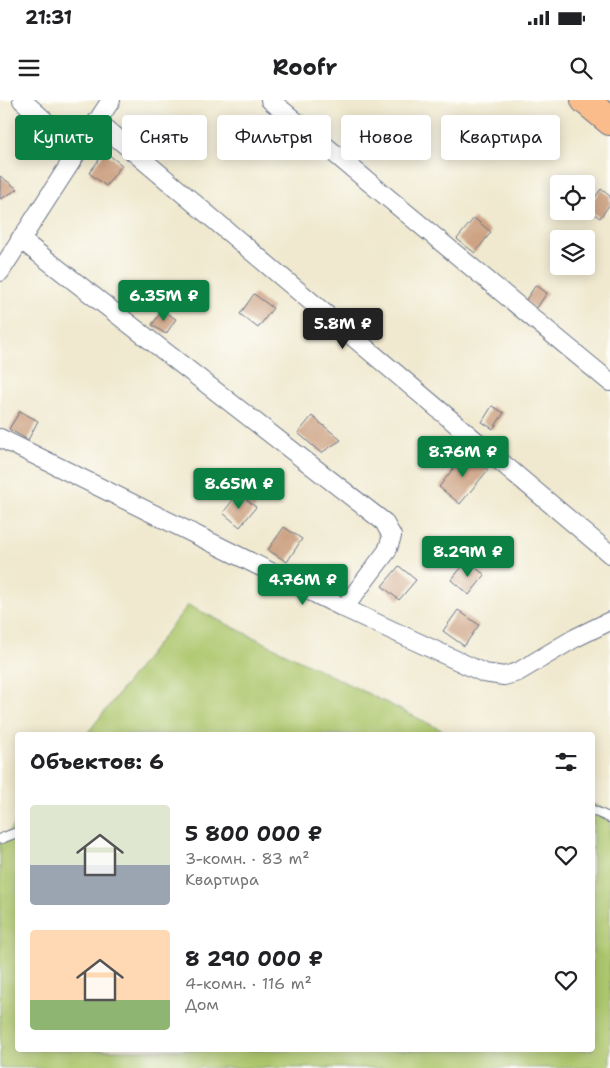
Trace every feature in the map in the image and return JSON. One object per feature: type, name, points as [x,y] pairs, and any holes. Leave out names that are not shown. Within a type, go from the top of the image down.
[{"type":"main road","points":[[585,100],[610,121]]},
{"type":"street","points":[[22,100],[38,115]]},
{"type":"street","points":[[101,115],[111,100]]},
{"type":"street","points":[[270,100],[610,382]]},
{"type":"street","points":[[112,134],[610,554]]},
{"type":"street","points":[[0,272],[71,160]]},
{"type":"street","points":[[20,239],[384,522],[392,536],[387,551],[344,608]]},
{"type":"street","points":[[0,438],[344,608],[484,673],[504,676],[518,672],[575,638],[610,621]]},
{"type":"lane","points":[[595,811],[610,818]]},
{"type":"lane","points":[[0,839],[15,833]]},
{"type":"green space","points":[[188,605],[446,732],[88,732]]},
{"type":"green space","points":[[595,805],[610,812],[610,1068],[0,1068],[0,843],[15,824],[15,1052],[595,1052]]},
{"type":"building","points":[[112,157],[122,165],[106,186],[89,173],[99,160],[112,160]]},
{"type":"building","points":[[0,176],[18,189],[1,199],[0,198]]},
{"type":"building","points":[[601,189],[610,196],[610,204],[600,218],[595,215],[595,198]]},
{"type":"building","points":[[474,218],[491,232],[475,253],[457,239]]},
{"type":"building","points":[[536,285],[547,293],[536,309],[525,301]]},
{"type":"building","points":[[254,294],[273,308],[258,328],[240,314]]},
{"type":"building","points":[[162,310],[176,319],[166,334],[152,325]]},
{"type":"building","points":[[492,406],[504,413],[493,429],[482,422]]},
{"type":"building","points":[[20,411],[38,421],[28,440],[9,429]]},
{"type":"building","points":[[312,416],[341,440],[321,453],[298,433]]},
{"type":"building","points":[[466,452],[488,470],[460,504],[439,487]]},
{"type":"building","points":[[238,493],[256,507],[240,527],[223,513]]},
{"type":"building","points":[[284,527],[302,539],[287,562],[268,550]]},
{"type":"building","points":[[467,561],[485,575],[469,595],[451,580]]},
{"type":"building","points":[[399,566],[416,580],[399,600],[382,586]]},
{"type":"building","points":[[458,610],[479,625],[464,646],[443,631]]}]
